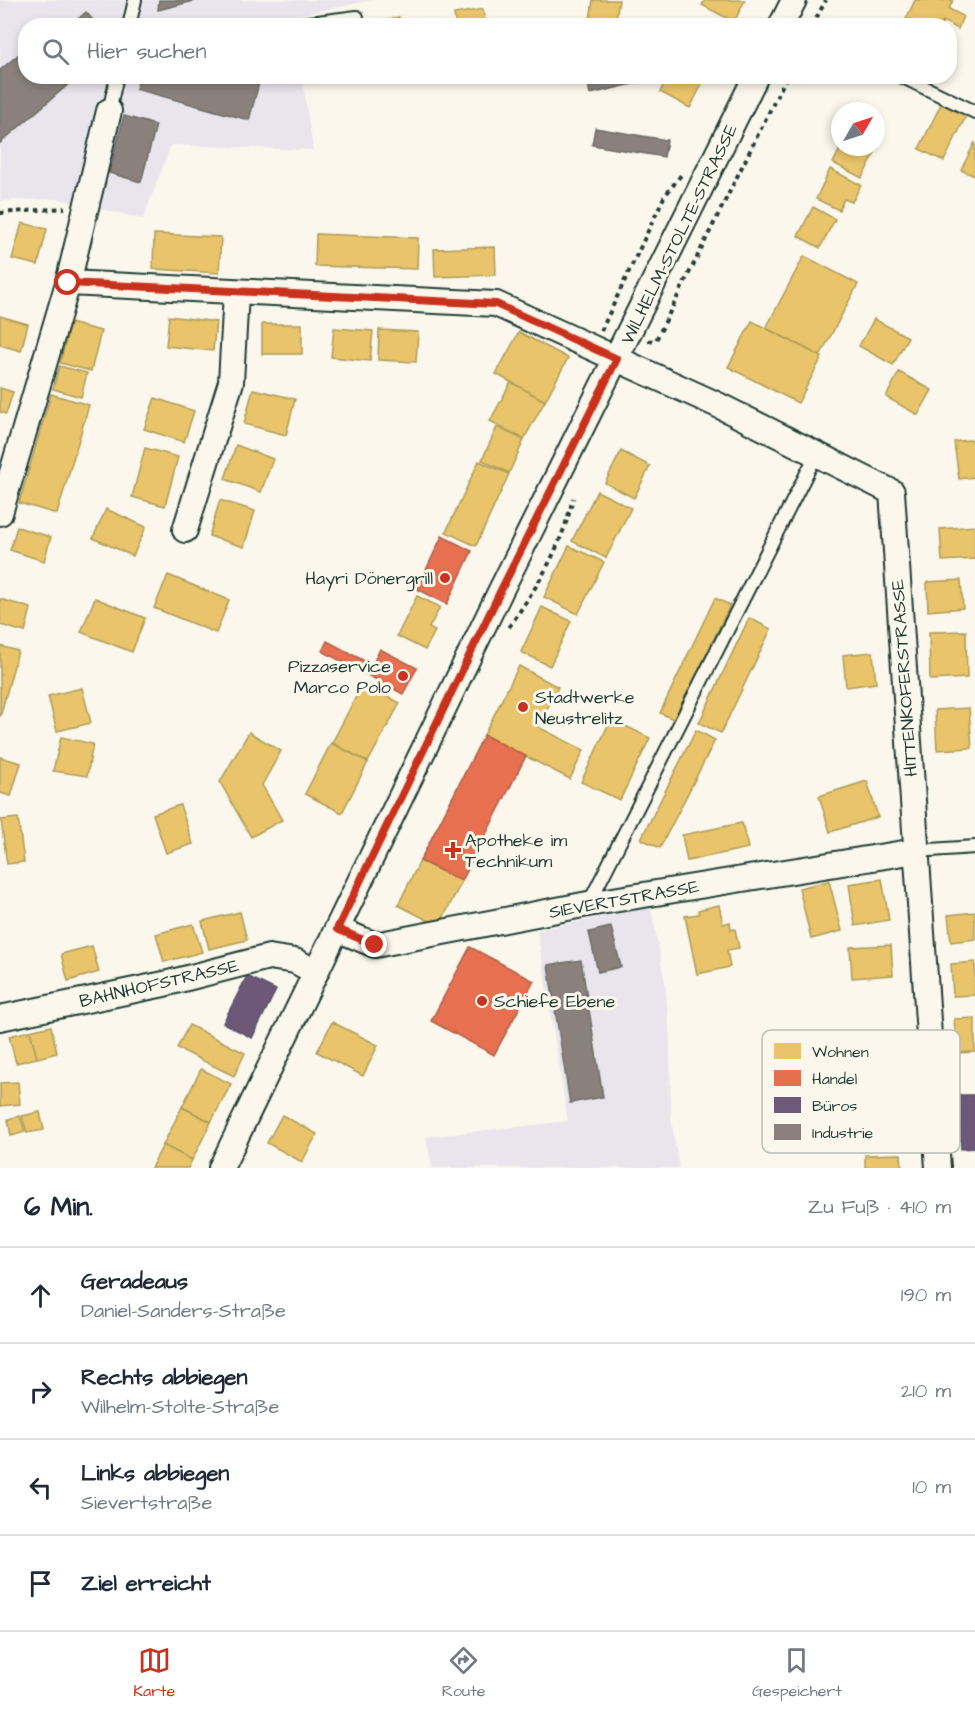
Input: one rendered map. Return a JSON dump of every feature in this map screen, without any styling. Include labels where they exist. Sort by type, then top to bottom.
[{"type":"street","name":"WILHELM-STOLTE-STRASSE","points":[[221,1168],[501,590],[752,84]]},
{"type":"street","points":[[0,513],[68,283],[109,111]]},
{"type":"street","name":"HITTENKOFERSTRASSE","points":[[68,283],[496,304],[617,359],[892,492],[928,1030]]},
{"type":"street","points":[[185,530],[231,382],[236,293]]},
{"type":"street","name":"SIEVERTSTRASSE","points":[[337,929],[375,945],[588,904],[916,852]]},
{"type":"street","name":"BAHNHOFSTRASSE","points":[[0,1018],[164,984],[269,957],[295,961],[316,972]]},
{"type":"street","name":"HITTENKOFERSTRASSE","points":[[937,1153],[938,1168]]},
{"type":"lane","points":[[131,18],[135,0]]},
{"type":"lane","points":[[349,18],[357,17]]},
{"type":"lane","points":[[109,111],[115,84]]},
{"type":"lane","points":[[917,84],[975,112]]},
{"type":"lane","points":[[588,904],[816,454]]},
{"type":"lane","points":[[916,852],[975,847]]},
{"type":"path","points":[[816,18],[825,0]]},
{"type":"path","points":[[640,343],[656,340],[783,84]]},
{"type":"path","points":[[0,213],[86,206]]},
{"type":"shaded area","points":[[0,0],[373,0],[293,16],[293,18],[18,18],[18,84],[303,84],[313,150],[171,145],[143,219],[58,199],[0,201]]},
{"type":"shaded area","points":[[651,907],[665,983],[670,1038],[671,1118],[679,1168],[432,1168],[426,1137],[568,1121],[537,930]]},
{"type":"building: Wohnen","points":[[593,0],[619,0],[616,18],[590,18]]},
{"type":"building: Wohnen","points":[[705,0],[745,0],[736,18],[726,18],[702,5]]},
{"type":"building: Wohnen","points":[[915,0],[953,0],[949,9],[963,16],[958,29],[957,18],[907,18]]},
{"type":"building: Wohnen","points":[[483,9],[485,18],[455,18],[454,14]]},
{"type":"building: Wohnen","points":[[664,84],[702,84],[690,108],[660,92]]},
{"type":"building: Wohnen","points":[[942,102],[967,114],[944,161],[919,149]]},
{"type":"building: Wohnen","points":[[975,142],[975,176],[961,170]]},
{"type":"building: Wohnen","points":[[836,156],[873,156],[862,178],[833,163]]},
{"type":"building: Wohnen","points":[[830,169],[861,185],[852,202],[844,199],[839,210],[816,199]]},
{"type":"building: Wohnen","points":[[813,207],[835,219],[820,248],[798,236]]},
{"type":"building: Wohnen","points":[[22,223],[47,229],[38,265],[12,259]]},
{"type":"building: Wohnen","points":[[154,234],[221,237],[219,273],[153,269]]},
{"type":"building: Wohnen","points":[[316,234],[418,238],[417,269],[315,266]]},
{"type":"building: Wohnen","points":[[495,247],[496,275],[435,277],[434,249]]},
{"type":"building: Wohnen","points":[[804,256],[858,284],[820,356],[766,328]]},
{"type":"building: Wohnen","points":[[0,316],[28,324],[21,351],[0,345]]},
{"type":"building: Wohnen","points":[[169,316],[216,322],[213,351],[166,346]]},
{"type":"building: Wohnen","points":[[874,319],[908,337],[893,365],[859,346]]},
{"type":"building: Wohnen","points":[[752,321],[822,357],[798,403],[728,367]]},
{"type":"building: Wohnen","points":[[70,323],[101,331],[91,371],[60,363]]},
{"type":"building: Wohnen","points":[[262,324],[302,324],[302,354],[262,354]]},
{"type":"building: Wohnen","points":[[334,328],[373,331],[370,361],[331,357]]},
{"type":"building: Wohnen","points":[[379,330],[418,332],[416,362],[378,360]]},
{"type":"building: Wohnen","points":[[519,332],[568,358],[545,401],[496,374]]},
{"type":"building: Wohnen","points":[[59,366],[87,373],[81,397],[53,389]]},
{"type":"building: Wohnen","points":[[899,372],[932,390],[918,415],[886,397]]},
{"type":"building: Wohnen","points":[[511,382],[545,401],[524,439],[490,421]]},
{"type":"building: Wohnen","points":[[0,388],[13,392],[6,414],[0,412]]},
{"type":"building: Wohnen","points":[[253,389],[295,399],[286,435],[244,424]]},
{"type":"building: Wohnen","points":[[51,394],[89,405],[57,514],[19,503]]},
{"type":"building: Wohnen","points":[[155,398],[194,411],[184,442],[144,429]]},
{"type":"building: Wohnen","points":[[497,427],[524,440],[509,473],[482,460]]},
{"type":"building: Wohnen","points":[[975,439],[975,477],[959,479],[954,442]]},
{"type":"building: Wohnen","points":[[236,445],[273,459],[261,492],[225,479]]},
{"type":"building: Wohnen","points":[[145,448],[178,457],[165,506],[132,497]]},
{"type":"building: Wohnen","points":[[621,451],[650,466],[634,498],[605,483]]},
{"type":"building: Wohnen","points":[[479,461],[509,474],[476,546],[446,532]]},
{"type":"building: Wohnen","points":[[597,491],[631,508],[606,558],[572,541]]},
{"type":"building: Wohnen","points":[[220,500],[255,511],[244,547],[209,536]]},
{"type":"building: Wohnen","points":[[106,509],[146,527],[133,556],[93,538]]},
{"type":"building: Wohnen","points":[[975,526],[975,559],[942,561],[940,529]]},
{"type":"building: Wohnen","points":[[17,527],[51,537],[44,561],[10,550]]},
{"type":"building: Wohnen","points":[[569,546],[604,562],[578,614],[544,597]]},
{"type":"building: Wohnen","points":[[168,575],[229,600],[216,633],[154,608]]},
{"type":"building: Wohnen","points":[[961,580],[963,608],[928,611],[927,582]]},
{"type":"building: Wohnen","points":[[417,596],[440,607],[429,628],[435,631],[425,650],[397,636]]},
{"type":"building: Wohnen","points":[[95,598],[145,618],[132,652],[81,632]]},
{"type":"building: Wohnen","points":[[715,598],[730,605],[675,720],[660,713]]},
{"type":"building: Wohnen","points":[[0,599],[31,608],[25,632],[0,625]]},
{"type":"building: Wohnen","points":[[542,607],[571,621],[550,666],[521,652]]},
{"type":"building: Wohnen","points":[[749,618],[771,629],[721,733],[699,723]]},
{"type":"building: Wohnen","points":[[966,631],[967,678],[930,680],[929,632]]},
{"type":"building: Wohnen","points":[[0,646],[18,651],[0,717]]},
{"type":"building: Wohnen","points":[[873,652],[876,683],[846,687],[843,655]]},
{"type":"building: Wohnen","name":"Stadtwerke Neustrelitz","points":[[519,666],[558,687],[538,727],[584,750],[570,779],[484,735]]},
{"type":"building: Wohnen","points":[[363,683],[400,703],[368,762],[332,743]]},
{"type":"building: Wohnen","points":[[82,688],[91,723],[57,731],[48,696]]},
{"type":"building: Wohnen","points":[[969,708],[972,748],[937,750],[935,710]]},
{"type":"building: Wohnen","points":[[611,719],[650,738],[620,800],[581,782]]},
{"type":"building: Wohnen","points":[[696,730],[715,740],[660,848],[641,839]]},
{"type":"building: Wohnen","points":[[249,732],[281,751],[262,785],[282,820],[251,837],[220,782]]},
{"type":"building: Wohnen","points":[[61,737],[93,744],[87,776],[53,771]]},
{"type":"building: Wohnen","points":[[331,743],[368,762],[342,813],[305,794]]},
{"type":"building: Wohnen","points":[[0,757],[21,763],[11,796],[0,793]]},
{"type":"building: Wohnen","points":[[867,781],[878,817],[830,832],[819,796]]},
{"type":"building: Wohnen","points":[[180,805],[193,844],[166,853],[153,814]]},
{"type":"building: Wohnen","points":[[18,818],[24,862],[7,864],[1,820]]},
{"type":"building: Wohnen","points":[[742,823],[748,848],[687,861],[682,835]]},
{"type":"building: Wohnen","points":[[420,861],[462,881],[439,926],[398,905]]},
{"type":"building: Wohnen","points":[[882,879],[889,920],[855,926],[849,884]]},
{"type":"building: Wohnen","points":[[829,881],[842,931],[811,939],[799,888]]},
{"type":"building: Wohnen","points":[[719,905],[723,924],[730,922],[731,930],[735,929],[739,948],[727,950],[730,967],[697,974],[685,916],[699,914],[698,910]]},
{"type":"building: Wohnen","points":[[240,912],[247,940],[209,949],[202,921]]},
{"type":"building: Wohnen","points":[[975,912],[975,939],[951,942],[948,915]]},
{"type":"building: Wohnen","points":[[193,924],[202,952],[164,962],[156,934]]},
{"type":"building: Wohnen","points":[[891,945],[893,975],[852,978],[850,947]]},
{"type":"building: Wohnen","points":[[92,946],[99,972],[68,981],[61,954]]},
{"type":"building: Wohnen","points":[[975,962],[975,995],[953,996],[951,964]]},
{"type":"building: Wohnen","points":[[975,1018],[975,1052],[960,1053],[960,1030],[955,1030],[954,1019]]},
{"type":"building: Wohnen","points":[[332,1022],[378,1045],[363,1076],[317,1052]]},
{"type":"building: Wohnen","points":[[189,1025],[245,1053],[234,1076],[177,1048]]},
{"type":"building: Wohnen","points":[[51,1026],[57,1053],[37,1058],[30,1031]]},
{"type":"building: Wohnen","points":[[30,1031],[37,1058],[16,1063],[9,1036]]},
{"type":"building: Wohnen","points":[[201,1069],[231,1084],[211,1122],[182,1107]]},
{"type":"building: Wohnen","points":[[18,1082],[20,1104],[0,1106],[0,1083]]},
{"type":"building: Wohnen","points":[[182,1107],[211,1122],[192,1160],[163,1145]]},
{"type":"building: Wohnen","points":[[40,1112],[44,1130],[27,1133],[22,1116]]},
{"type":"building: Wohnen","points":[[282,1115],[317,1134],[302,1162],[267,1143]]},
{"type":"building: Wohnen","points":[[20,1116],[25,1132],[11,1136],[8,1119]]},
{"type":"building: Wohnen","points":[[163,1145],[192,1160],[188,1168],[151,1168]]},
{"type":"building: Wohnen","points":[[901,1154],[902,1168],[865,1168],[865,1155]]},
{"type":"building: Handel","points":[[442,536],[472,551],[447,604],[417,589]]},
{"type":"building: Handel","points":[[327,641],[372,665],[380,649],[417,668],[403,694],[322,651]]},
{"type":"building: Handel","points":[[484,735],[526,756],[462,881],[420,861]]},
{"type":"building: Handel","name":"Schiefe Ebene","points":[[470,947],[534,981],[494,1055],[431,1021]]},
{"type":"building: Büros","points":[[247,976],[276,990],[252,1038],[223,1023]]},
{"type":"building: Büros","points":[[960,1095],[975,1095],[975,1148],[961,1149]]},
{"type":"building: Industrie","points":[[159,0],[198,0],[158,10]]},
{"type":"building: Industrie","points":[[86,12],[91,18],[79,18]]},
{"type":"building: Industrie","points":[[18,55],[18,84],[69,84],[0,143],[0,70]]},
{"type":"building: Industrie","points":[[138,84],[259,84],[249,120],[136,89]]},
{"type":"building: Industrie","points":[[588,84],[633,84],[590,94]]},
{"type":"building: Industrie","points":[[124,116],[156,125],[141,182],[109,173]]},
{"type":"building: Industrie","points":[[595,128],[667,140],[664,157],[592,145]]},
{"type":"building: Industrie","points":[[611,927],[621,967],[598,972],[589,932]]},
{"type":"building: Industrie","points":[[581,960],[603,1097],[570,1103],[548,965]]},
{"type":"place","name":"Hayri Dönergrill","points":[[445,578]]},
{"type":"place","name":"Pizzaservice Marco Polo","points":[[403,676]]},
{"type":"place","name":"Stadtwerke Neustrelitz","points":[[523,707]]},
{"type":"place","name":"Apotheke im Technikum","points":[[453,850]]},
{"type":"place","name":"Schiefe Ebene","points":[[482,1001]]},
{"type":"route","points":[[68,283],[496,304],[617,359],[501,590],[337,929],[370,945],[375,945]]}]
